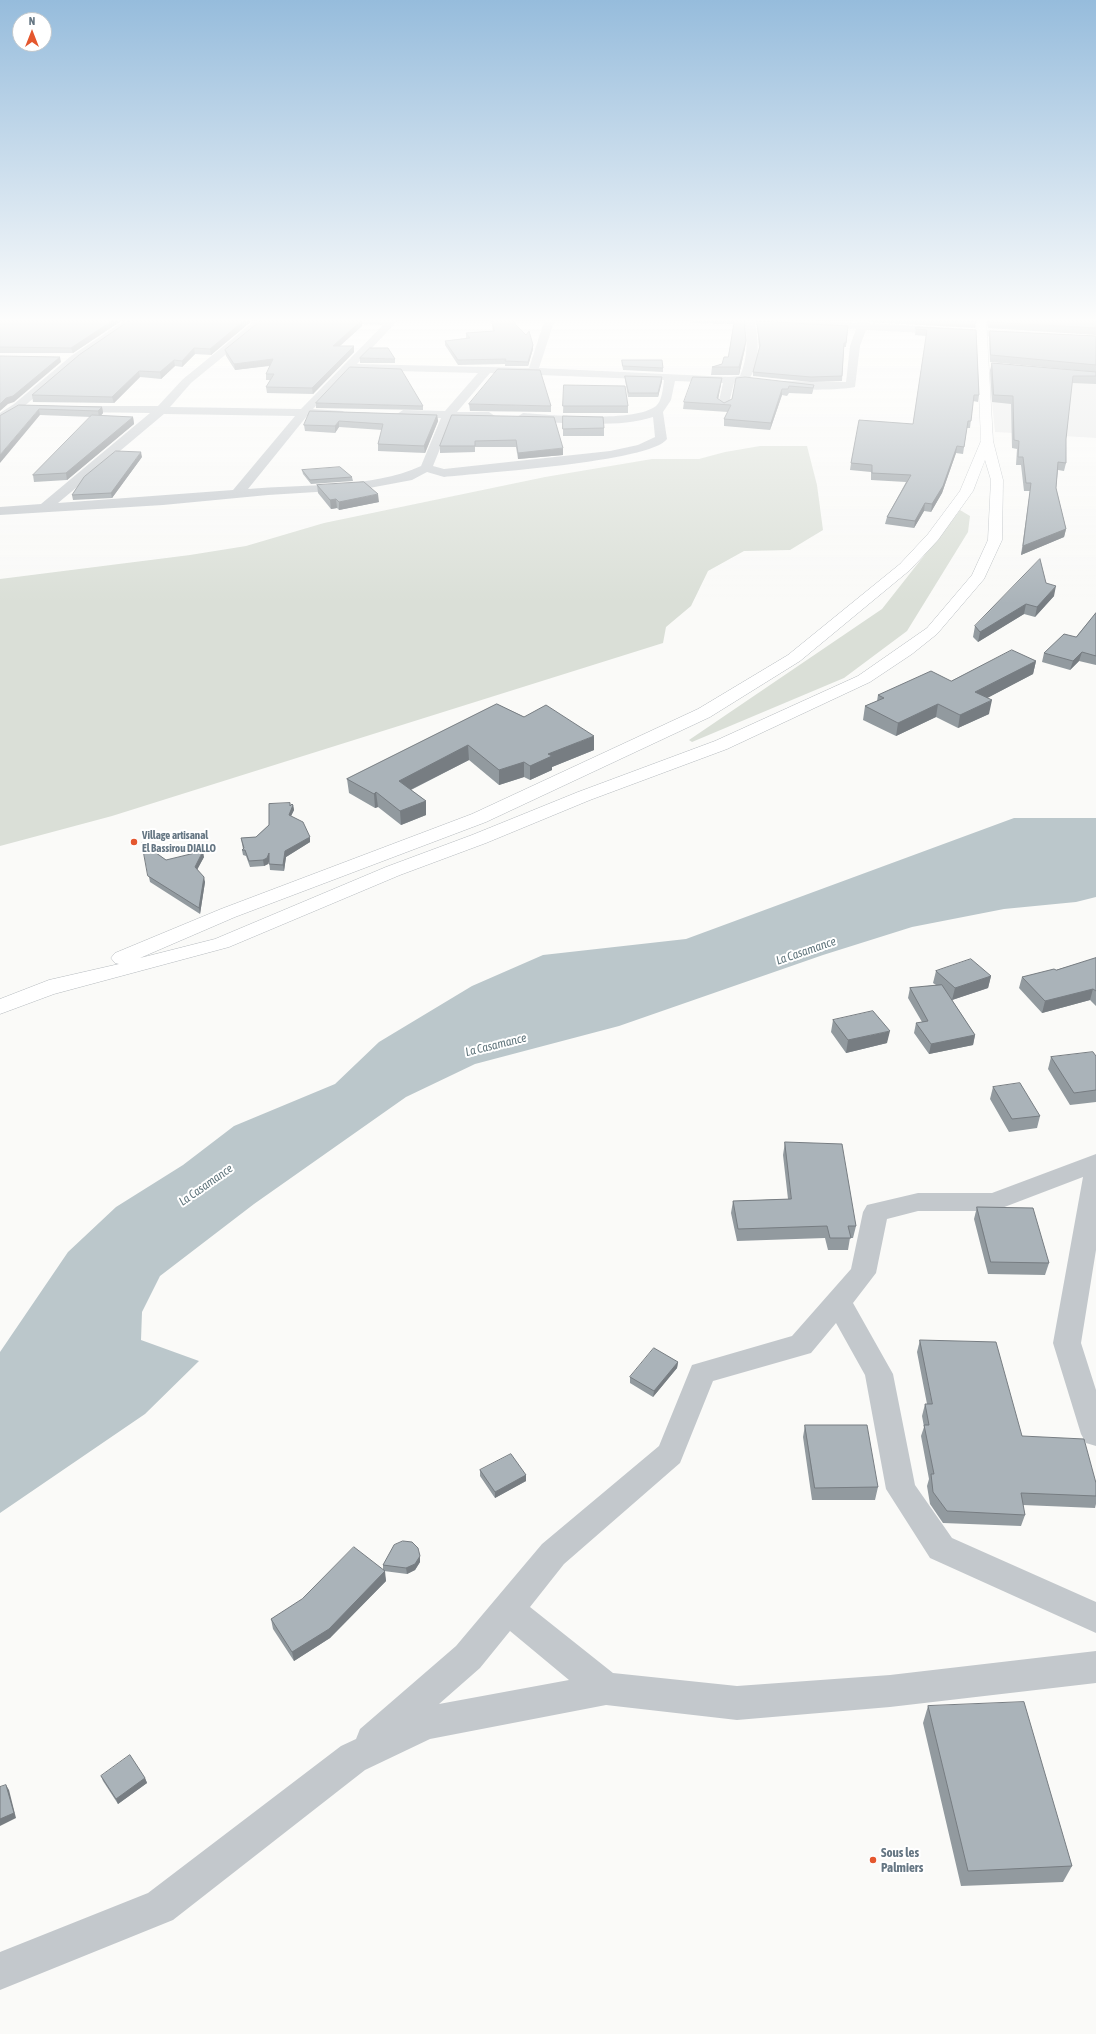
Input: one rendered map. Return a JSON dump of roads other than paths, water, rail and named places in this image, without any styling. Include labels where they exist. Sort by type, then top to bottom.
[{"type":"main road","points":[[43,990],[222,943],[393,871],[479,839],[584,796],[721,745],[864,679],[906,652],[932,631],[979,576],[995,540],[997,480],[987,441],[986,414]]},
{"type":"main road","points":[[0,1007],[228,913],[479,818],[704,713],[794,658],[905,566],[933,537],[966,491],[987,441]]},
{"type":"street","points":[[46,507],[156,414]]},
{"type":"street","points":[[237,494],[302,414]]},
{"type":"street","points":[[395,414],[614,419],[636,417],[645,414]]},
{"type":"street","points":[[0,511],[163,501],[364,485],[407,477],[426,468],[444,473],[610,456],[652,444],[661,439],[658,414]]},
{"type":"street","points":[[426,468],[448,415]]},
{"type":"street","points":[[0,1971],[160,1907],[353,1758],[468,1656],[553,1554],[670,1454],[702,1373],[801,1345],[863,1273],[876,1212],[918,1202],[994,1202],[1096,1163]]},
{"type":"street","points":[[1096,1175],[1067,1343],[1096,1434]]},
{"type":"street","points":[[838,1302],[880,1374],[901,1489],[941,1548],[1096,1618]]},
{"type":"street","points":[[508,1609],[606,1689]]},
{"type":"street","points":[[353,1758],[427,1723],[606,1689],[737,1703],[890,1691],[1096,1667]]},
{"type":"water","name":"La Casamance","points":[[1014,818],[1096,818],[1096,897],[1076,902],[1004,909],[912,927],[823,955],[619,1026],[475,1064],[406,1097],[254,1204],[160,1276],[142,1312],[141,1340],[199,1361],[145,1414],[0,1513],[0,1352],[68,1252],[116,1207],[183,1165],[234,1126],[335,1084],[379,1042],[472,986],[543,955],[686,939]]},
{"type":"place","name":"Village artisanal El Bassirou DIALLO","points":[[134,842]]},
{"type":"place","name":"Sous les Palmiers","points":[[873,1860]]}]
